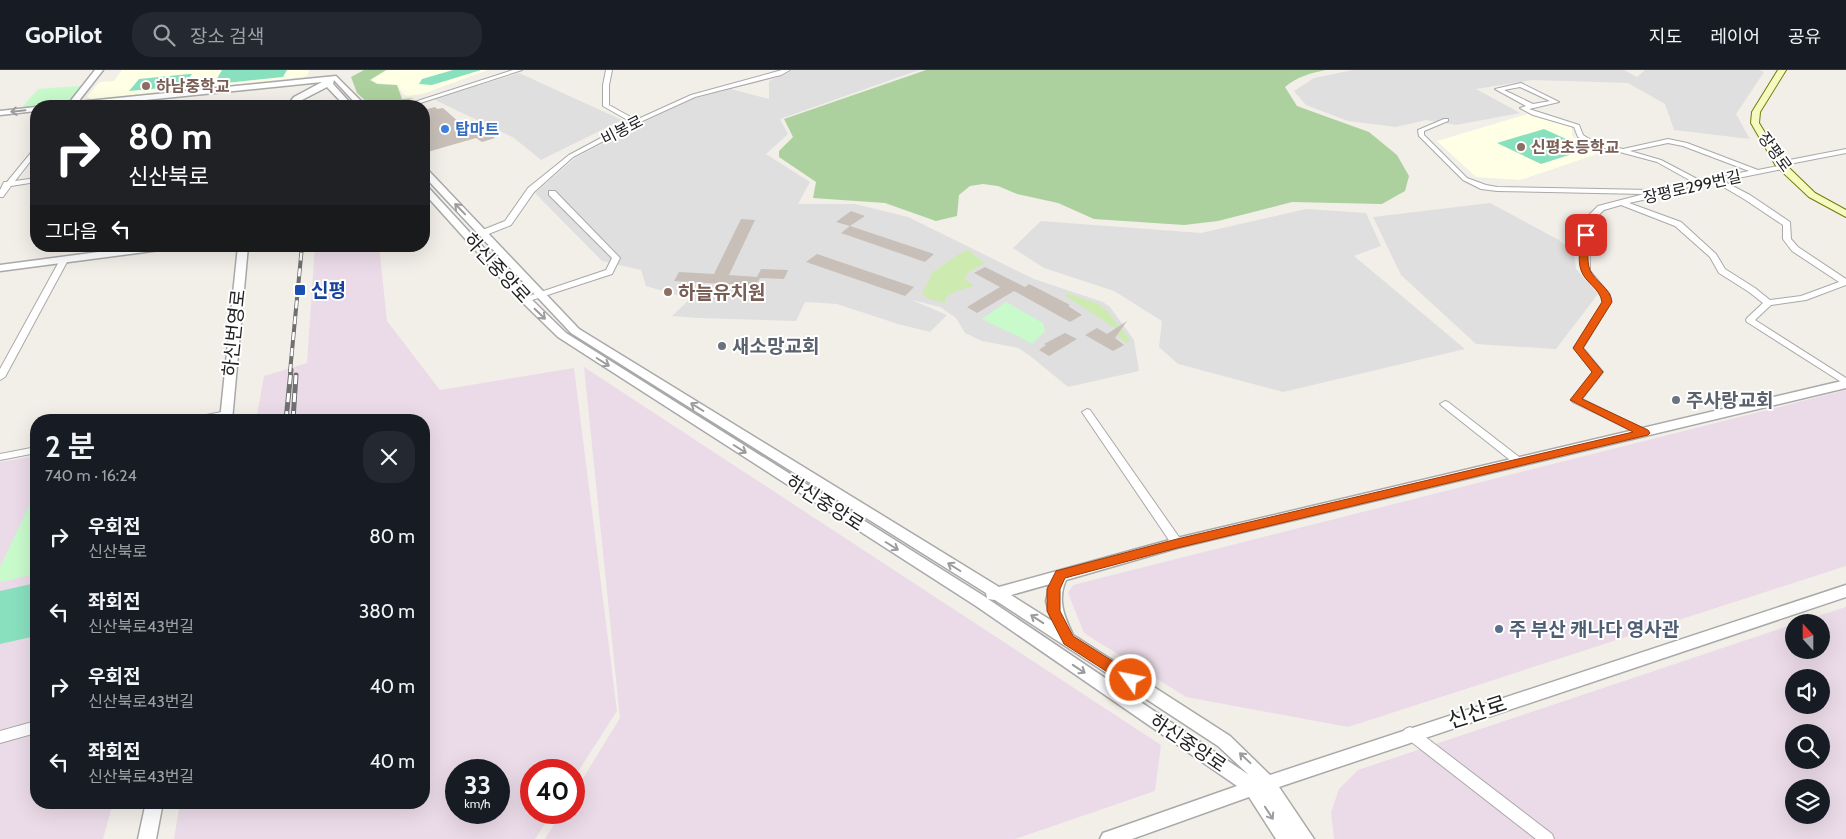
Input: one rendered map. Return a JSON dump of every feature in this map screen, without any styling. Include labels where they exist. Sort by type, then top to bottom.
[{"type":"main road","name":"장평로","points":[[1782,70],[1756,112],[1755,123],[1781,166],[1812,195],[1846,214]]},
{"type":"street","points":[[76,100],[99,70]]},
{"type":"street","points":[[425,100],[518,70]]},
{"type":"street","points":[[609,70],[606,84],[606,106],[636,122]]},
{"type":"street","name":"비봉로","points":[[483,232],[508,223],[531,190],[572,156],[636,122],[693,96],[779,74],[787,70]]},
{"type":"street","points":[[108,100],[326,77],[337,74],[357,100]]},
{"type":"street","points":[[233,100],[297,99],[326,77]]},
{"type":"street","points":[[287,98],[326,77]]},
{"type":"street","points":[[326,77],[344,100]]},
{"type":"street","points":[[1532,106],[1498,89],[1522,85],[1556,102],[1523,108],[1532,113],[1577,126],[1580,136],[1592,143],[1659,161],[1700,183]]},
{"type":"street","points":[[0,113],[30,110]]},
{"type":"street","points":[[1446,120],[1424,127],[1421,130],[1421,135],[1464,179],[1484,187],[1497,190],[1653,192]]},
{"type":"street","points":[[1622,151],[1668,141],[1685,144],[1758,172]]},
{"type":"street","name":"장평로299번길","points":[[1644,433],[1576,400],[1598,372],[1578,348],[1607,302],[1606,294],[1586,271],[1584,257],[1585,224],[1601,208],[1644,197],[1653,192],[1758,172],[1846,151]]},
{"type":"street","points":[[1836,153],[1846,155]]},
{"type":"street","points":[[0,195],[30,157]]},
{"type":"street","points":[[430,177],[575,330],[996,592],[1224,740],[1247,760],[1286,839]]},
{"type":"street","points":[[1716,180],[1747,197],[1787,224],[1787,239],[1795,249],[1845,283]]},
{"type":"street","points":[[0,184],[30,181]]},
{"type":"street","points":[[526,300],[609,272],[616,258],[552,193]]},
{"type":"street","name":"하신중앙로","points":[[430,195],[526,300],[562,335],[981,602],[1260,785]]},
{"type":"street","points":[[1622,203],[1678,224],[1713,256],[1722,271],[1752,290],[1768,303]]},
{"type":"street","points":[[469,238],[483,232]]},
{"type":"street","points":[[0,268],[123,252]]},
{"type":"street","name":"하신번영로","points":[[226,414],[242,252]]},
{"type":"street","points":[[0,377],[64,260]]},
{"type":"street","points":[[1845,283],[1803,298],[1768,303],[1750,320],[1846,383]]},
{"type":"street","points":[[562,335],[575,330]]},
{"type":"street","points":[[981,602],[996,592],[1177,543],[1644,433],[1846,383]]},
{"type":"street","points":[[1445,404],[1519,462]]},
{"type":"street","points":[[1087,412],[1177,543]]},
{"type":"street","points":[[0,456],[30,451]]},
{"type":"street","points":[[1061,575],[1053,589],[1054,611],[1068,640]]},
{"type":"street","name":"신산로","points":[[1109,839],[1410,733],[1846,591]]},
{"type":"street","points":[[0,737],[30,729]]},
{"type":"street","points":[[1410,733],[1547,839]]},
{"type":"street","points":[[1260,785],[1305,839]]},
{"type":"street","points":[[147,839],[153,809]]},
{"type":"shaded area","name":"하남중학교","points":[[122,70],[309,70],[307,76],[303,77],[93,99],[87,97],[99,82],[114,81]]},
{"type":"shaded area","points":[[387,70],[488,70],[422,94],[408,96],[404,95],[397,85],[378,83],[371,80]]},
{"type":"shaded area","points":[[793,70],[919,70],[780,119],[788,134],[766,154],[810,182],[798,204],[855,204],[908,217],[1034,279],[1103,302],[1110,307],[1134,340],[1139,371],[1068,387],[1018,348],[982,341],[965,333],[956,318],[940,307],[912,300],[947,315],[930,332],[898,324],[837,304],[805,302],[796,321],[672,316],[690,299],[646,286],[641,270],[602,261],[535,193],[575,158],[637,125],[695,98],[731,89],[769,99],[769,81]]},
{"type":"shaded area","points":[[1353,70],[1624,70],[1637,77],[1645,70],[1758,70],[1764,72],[1736,114],[1750,139],[1674,130],[1665,104],[1628,83],[1532,80],[1476,89],[1520,113],[1456,125],[1426,120],[1396,127],[1348,121],[1306,105],[1294,91],[1314,78]]},
{"type":"shaded area","points":[[519,73],[622,120],[541,160],[514,138],[433,99]]},
{"type":"shaded area","name":"신평초등학교","points":[[1528,114],[1572,127],[1572,136],[1586,144],[1609,150],[1520,180],[1476,177],[1437,141]]},
{"type":"shaded area","points":[[1490,203],[1557,239],[1574,252],[1576,269],[1598,294],[1556,349],[1476,344],[1401,275],[1373,217]]},
{"type":"shaded area","points":[[1306,209],[1366,213],[1381,246],[1354,256],[1465,349],[1283,392],[1178,364],[1159,347],[1162,321],[1114,291],[1044,268],[1013,248],[1041,221],[1201,233]]},
{"type":"shaded area","points":[[315,252],[380,252],[387,321],[440,390],[574,368],[617,711],[585,761],[585,759],[520,759],[520,824],[545,824],[535,839],[174,839],[179,809],[430,809],[430,414],[257,414],[264,376],[307,363]]},
{"type":"shaded area","points":[[584,367],[1161,745],[1155,791],[1015,839],[545,839],[554,824],[585,824],[585,775],[620,718]]},
{"type":"shaded area","points":[[1846,390],[1846,566],[1348,727],[1186,697],[1084,633],[1068,593],[1073,585]]},
{"type":"shaded area","points":[[30,457],[30,809],[111,809],[103,839],[0,839],[0,462]]},
{"type":"shaded area","points":[[1846,607],[1846,839],[1334,839],[1331,812],[1339,789],[1358,770],[1785,627],[1785,659],[1830,659],[1830,614],[1824,614]]},
{"type":"green space","points":[[222,70],[287,70],[283,77],[217,84],[218,82],[215,82]]},
{"type":"green space","points":[[364,70],[386,70],[370,80],[377,84],[397,85],[402,99],[414,98],[409,100],[365,100],[357,93],[351,77]]},
{"type":"green space","points":[[453,70],[481,70],[432,85],[419,84],[422,79]]},
{"type":"green space","points":[[926,70],[1326,70],[1304,76],[1285,87],[1297,106],[1369,132],[1397,155],[1409,176],[1405,191],[1382,204],[1292,202],[1218,221],[1184,225],[1094,219],[1058,203],[1017,194],[998,186],[983,184],[970,186],[959,195],[957,216],[936,221],[885,203],[813,198],[816,182],[779,157],[779,151],[793,137],[784,119]]},
{"type":"green space","points":[[192,74],[183,86],[129,91],[139,79]]},
{"type":"green space","points":[[81,86],[70,100],[30,100],[30,109],[20,110],[38,89]]},
{"type":"green space","points":[[1544,129],[1588,149],[1541,164],[1497,143]]},
{"type":"green space","points":[[968,250],[985,263],[969,272],[964,278],[974,286],[956,291],[946,297],[945,303],[929,299],[922,294],[933,272]]},
{"type":"green space","points":[[1070,294],[1098,304],[1107,311],[1130,340],[1127,343],[1118,336],[1119,332],[1115,328],[1064,295]]},
{"type":"green space","points":[[1006,302],[1043,323],[1045,331],[1032,344],[982,319]]},
{"type":"green space","points":[[30,504],[30,575],[0,582],[0,567]]},
{"type":"green space","points":[[30,584],[30,637],[0,644],[0,591]]},
{"type":"building","name":"탑마트","points":[[430,108],[443,108],[469,131],[482,127],[495,138],[482,142],[476,138],[430,151]]},
{"type":"building","points":[[851,211],[865,216],[850,226],[836,222]]},
{"type":"building","points":[[741,219],[755,220],[729,275],[757,277],[761,269],[788,270],[784,279],[760,278],[756,286],[674,281],[679,272],[714,274]]},
{"type":"building","points":[[850,226],[934,254],[925,262],[841,233]]},
{"type":"building","points":[[817,254],[914,287],[905,296],[806,262]]},
{"type":"building","points":[[985,267],[1025,287],[1029,284],[1070,305],[1068,306],[1082,315],[1070,322],[1014,291],[977,313],[967,307],[1000,287],[974,273]]},
{"type":"building","points":[[1127,321],[1115,338],[1124,345],[1113,351],[1085,335],[1097,328],[1107,334]]},
{"type":"building","points":[[1065,333],[1077,339],[1049,356],[1039,350],[1046,345],[1044,344]]},
{"type":"railway","points":[[290,372],[301,252]]},
{"type":"railway","points":[[287,414],[291,370]]},
{"type":"railway","points":[[293,414],[296,375]]},
{"type":"place","name":"하남중학교","points":[[146,86]]},
{"type":"place","name":"탑마트","points":[[445,129]]},
{"type":"place","name":"신평초등학교","points":[[1521,147]]},
{"type":"place","name":"신평","points":[[300,290]]},
{"type":"place","name":"하늘유치원","points":[[668,292]]},
{"type":"place","name":"새소망교회","points":[[722,346]]},
{"type":"place","name":"주사랑교회","points":[[1676,400]]},
{"type":"place","name":"주 부산 캐나다 영사관","points":[[1499,629]]},
{"type":"route","points":[[1131,680],[1068,640],[1054,611],[1053,589],[1061,575],[1177,543],[1644,433],[1576,400],[1598,372],[1578,348],[1607,302],[1606,294],[1586,271],[1584,257],[1586,235]]}]
